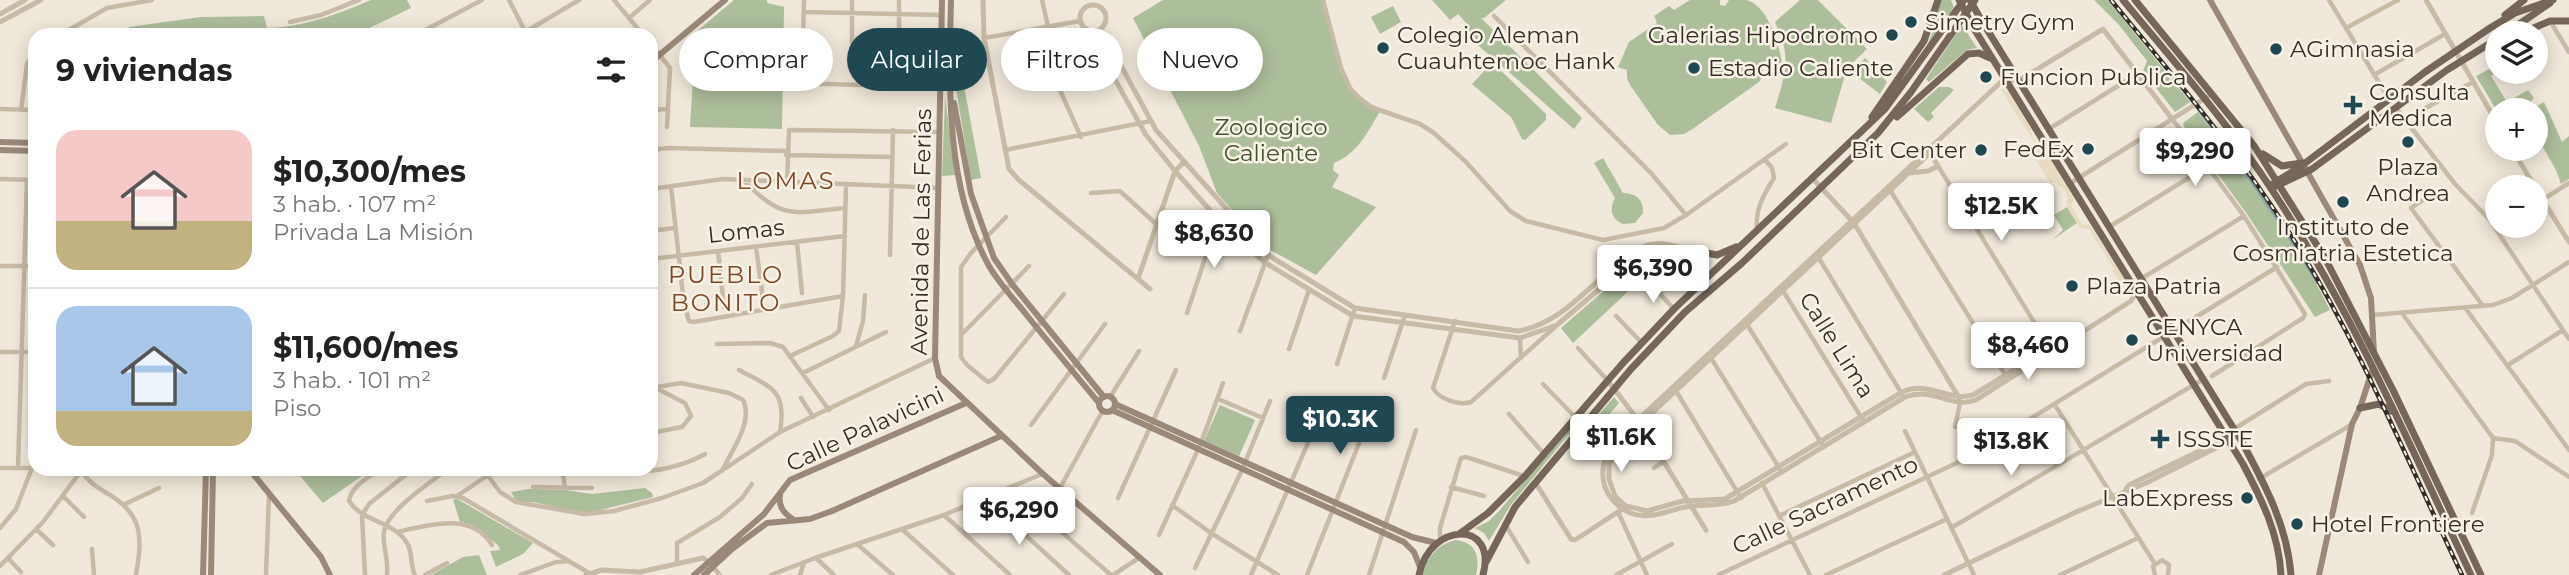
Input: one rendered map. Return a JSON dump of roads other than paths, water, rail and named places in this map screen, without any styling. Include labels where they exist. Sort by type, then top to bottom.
[{"type":"main road","points":[[658,58],[725,0]]},
{"type":"main road","name":"Avenida de Las Ferias","points":[[942,0],[942,28]]},
{"type":"main road","points":[[951,0],[951,28]]},
{"type":"main road","points":[[1909,71],[1924,41],[1938,0]]},
{"type":"main road","points":[[1419,571],[1426,554],[1438,542],[1460,534],[1488,513],[1525,476],[1674,309],[1885,109],[1909,71],[1962,0]]},
{"type":"main road","points":[[1962,0],[1973,27],[2253,483],[2273,528],[2281,575]]},
{"type":"main road","points":[[1973,0],[1980,18],[2018,81],[2262,478],[2279,516],[2291,575]]},
{"type":"main road","points":[[1878,133],[1918,82],[1973,0]]},
{"type":"main road","points":[[2123,0],[2263,175],[2276,186],[2325,258],[2481,575]]},
{"type":"main road","points":[[2135,0],[2255,147],[2271,161],[2282,166],[2303,163]]},
{"type":"main road","points":[[2210,0],[2360,265],[2368,286],[2372,315],[2373,369],[2360,408],[2351,424],[2319,575]]},
{"type":"main road","points":[[2499,21],[2524,0]]},
{"type":"main road","points":[[2501,21],[2553,0]]},
{"type":"main road","points":[[2523,21],[2553,0]]},
{"type":"main road","points":[[2550,22],[2569,21]]},
{"type":"main road","points":[[2276,186],[2303,163],[2485,31]]},
{"type":"main road","points":[[2276,186],[2308,172],[2460,61],[2485,47]]},
{"type":"main road","points":[[1483,575],[1486,562],[1505,523],[1535,482],[1614,388],[1685,312],[1742,263],[1878,133],[1971,53],[1992,58]]},
{"type":"main road","points":[[1909,71],[1918,82],[1929,88]]},
{"type":"main road","name":"Avenida de Las Ferias","points":[[940,91],[935,358],[939,376],[1001,436],[1160,575]]},
{"type":"main road","points":[[951,91],[971,194],[995,258],[1012,284],[1104,399],[1103,411],[1113,407]]},
{"type":"main road","points":[[951,91],[953,140],[958,172],[980,245],[990,268],[1006,290],[1071,369],[1113,407],[1334,507],[1409,547],[1418,558],[1419,571]]},
{"type":"main road","points":[[0,142],[28,143]]},
{"type":"main road","points":[[2255,147],[2373,369],[2471,575]]},
{"type":"main road","points":[[0,150],[28,152]]},
{"type":"main road","points":[[1686,249],[1717,255],[1743,243]]},
{"type":"main road","name":"Calle Palavicini","points":[[781,489],[790,480],[966,403]]},
{"type":"main road","points":[[2360,408],[2382,405],[2395,415]]},
{"type":"main road","points":[[694,575],[767,523],[810,519],[832,511],[1001,436]]},
{"type":"main road","points":[[203,575],[205,476]]},
{"type":"main road","points":[[211,575],[214,476]]},
{"type":"main road","points":[[255,476],[321,557],[330,575]]},
{"type":"main road","points":[[781,489],[781,509],[794,520]]},
{"type":"main road","points":[[704,575],[711,564],[764,514],[781,489]]},
{"type":"main road","points":[[1334,507],[1385,524],[1418,539],[1438,542]]},
{"type":"main road","points":[[1460,534],[1477,540],[1484,550],[1486,562]]},
{"type":"street","points":[[0,13],[25,0]]},
{"type":"street","points":[[0,22],[41,0]]},
{"type":"street","points":[[72,28],[107,8],[152,0]]},
{"type":"street","points":[[290,22],[321,15],[359,0]]},
{"type":"street","points":[[428,28],[482,0]]},
{"type":"street","points":[[509,0],[522,28]]},
{"type":"street","points":[[535,28],[579,0]]},
{"type":"street","points":[[614,0],[637,28]]},
{"type":"street","points":[[629,18],[650,0]]},
{"type":"street","points":[[804,0],[804,28]]},
{"type":"street","points":[[852,0],[852,28]]},
{"type":"street","points":[[899,0],[899,28]]},
{"type":"street","points":[[983,0],[984,28]]},
{"type":"street","points":[[1042,0],[1048,26]]},
{"type":"street","points":[[1323,0],[1340,68],[1353,91],[1371,107],[1420,124],[1433,133],[1466,162],[1518,218],[1603,240],[1664,228],[1786,144]]},
{"type":"street","points":[[2329,0],[2389,100]]},
{"type":"street","points":[[2346,28],[2398,0]]},
{"type":"street","points":[[2426,0],[2485,102]]},
{"type":"street","points":[[1080,21],[1083,9],[1092,2],[1105,13],[1106,22],[1102,28]]},
{"type":"street","points":[[804,12],[942,15]]},
{"type":"street","points":[[1494,16],[1651,173],[1686,215]]},
{"type":"street","points":[[987,37],[1080,21]]},
{"type":"street","points":[[1080,21],[1086,28]]},
{"type":"street","points":[[2550,22],[2569,52]]},
{"type":"street","points":[[2212,376],[2305,317],[2305,312],[2244,216],[2103,29],[2018,81],[2005,79],[1611,447],[1602,471],[1611,499],[1622,509],[1647,516],[1690,503],[1739,496],[1903,395],[1921,387],[1959,400],[1973,396],[2131,302],[2144,277],[2244,216]]},
{"type":"street","points":[[2374,75],[2445,34]]},
{"type":"street","points":[[658,52],[670,68],[667,127]]},
{"type":"street","points":[[987,55],[1009,169],[1150,289]]},
{"type":"street","points":[[21,110],[28,62]]},
{"type":"street","points":[[1123,69],[1151,121],[1183,163],[1268,255],[1355,308],[1518,331],[1531,329],[1553,319],[1641,255],[1667,252],[1682,258],[1698,268],[1704,281]]},
{"type":"street","points":[[2049,129],[2137,74]]},
{"type":"street","points":[[2404,120],[2473,82]]},
{"type":"street","points":[[1060,91],[1081,137]]},
{"type":"street","points":[[1122,91],[1140,124],[1175,171],[1218,219],[1264,262],[1353,316],[1520,338],[1557,325]]},
{"type":"street","points":[[2069,184],[2212,94]]},
{"type":"street","points":[[2396,108],[2455,184],[2489,219],[2569,339]]},
{"type":"street","points":[[0,109],[28,110]]},
{"type":"street","points":[[658,110],[668,109]]},
{"type":"street","points":[[1004,151],[1151,121]]},
{"type":"street","points":[[787,183],[787,132],[791,129],[940,132]]},
{"type":"street","points":[[890,256],[893,130]]},
{"type":"street","points":[[658,149],[892,157]]},
{"type":"street","points":[[1928,151],[2051,350]]},
{"type":"street","points":[[1889,187],[1908,173],[1928,151]]},
{"type":"street","points":[[1757,230],[1761,200],[1774,177],[1772,168],[1765,159]]},
{"type":"street","points":[[1138,279],[1175,171],[1183,163]]},
{"type":"street","points":[[1908,173],[1928,171],[1938,166]]},
{"type":"street","points":[[2109,227],[2208,166]]},
{"type":"street","points":[[0,179],[26,180],[18,468]]},
{"type":"street","points":[[658,188],[723,179],[939,188]]},
{"type":"street","points":[[1812,179],[1853,221],[1959,400],[1955,426]]},
{"type":"street","points":[[743,180],[771,205],[785,212],[845,208]]},
{"type":"street","points":[[2548,196],[2569,183]]},
{"type":"street","points":[[790,356],[837,334],[843,296],[846,185]]},
{"type":"street","points":[[671,186],[684,304],[689,321],[843,296]]},
{"type":"street","points":[[1889,187],[2007,377]]},
{"type":"street","points":[[1091,193],[1121,191],[1157,225]]},
{"type":"street","points":[[2423,200],[2411,208],[2484,307]]},
{"type":"street","points":[[2548,209],[2569,242]]},
{"type":"street","points":[[1006,217],[961,267],[961,357],[983,379],[990,381],[1001,372],[1064,294]]},
{"type":"street","points":[[1186,313],[1218,219]]},
{"type":"street","points":[[658,230],[675,228]]},
{"type":"street","name":"Lomas","points":[[658,258],[845,236]]},
{"type":"street","points":[[797,243],[802,293]]},
{"type":"street","points":[[1455,321],[1433,388],[1439,396],[1463,404],[1471,402],[1521,358],[1557,325],[1605,274],[1642,247],[1666,244],[1686,249],[1682,258]]},
{"type":"street","points":[[756,247],[763,299]]},
{"type":"street","points":[[718,251],[724,307]]},
{"type":"street","points":[[1240,331],[1268,255]]},
{"type":"street","points":[[1817,255],[1903,395]]},
{"type":"street","points":[[2372,315],[2484,307],[2503,302],[2569,262]]},
{"type":"street","points":[[0,266],[28,266]]},
{"type":"street","points":[[963,333],[1029,266]]},
{"type":"street","name":"Calle Sacramento","points":[[1718,575],[1963,460],[2277,267]]},
{"type":"street","points":[[1650,283],[1674,309]]},
{"type":"street","name":"Calle Lima","points":[[1781,289],[1863,420]]},
{"type":"street","points":[[1289,349],[1309,290]]},
{"type":"street","points":[[856,346],[863,321],[865,295]]},
{"type":"street","points":[[1337,364],[1355,308]]},
{"type":"street","points":[[2465,308],[2569,450]]},
{"type":"street","points":[[2402,313],[2493,438],[2492,455],[2472,513]]},
{"type":"street","points":[[1384,379],[1405,315]]},
{"type":"street","points":[[1616,316],[1642,343]]},
{"type":"street","points":[[1745,321],[1822,444]]},
{"type":"street","points":[[1031,425],[1105,324]]},
{"type":"street","points":[[2508,365],[2563,330]]},
{"type":"street","points":[[1518,331],[1521,358]]},
{"type":"street","points":[[803,373],[886,332]]},
{"type":"street","points":[[717,344],[779,345],[829,410]]},
{"type":"street","points":[[1578,348],[1614,388],[1639,422],[1706,530]]},
{"type":"street","points":[[1104,399],[1139,351]]},
{"type":"street","points":[[0,352],[28,352]]},
{"type":"street","points":[[1710,356],[1781,470]]},
{"type":"street","points":[[489,476],[500,492],[516,502],[584,514],[614,511],[703,483],[780,432],[935,358]]},
{"type":"street","points":[[739,370],[765,384],[776,394],[783,405],[780,432]]},
{"type":"street","points":[[1118,498],[1176,370]]},
{"type":"street","points":[[1951,528],[2202,380]]},
{"type":"street","points":[[1944,575],[2227,440],[2306,384],[2329,381]]},
{"type":"street","points":[[658,387],[681,383],[729,393],[743,400],[747,412],[743,428],[721,472]]},
{"type":"street","points":[[1159,535],[1199,447],[1223,383]]},
{"type":"street","points":[[1544,384],[1576,418]]},
{"type":"street","points":[[1675,389],[1739,496]]},
{"type":"street","points":[[658,391],[685,403],[691,416],[682,427],[658,432]]},
{"type":"street","points":[[801,398],[813,417]]},
{"type":"street","points":[[1218,399],[1263,418]]},
{"type":"street","points":[[1195,568],[1243,467],[1270,401]]},
{"type":"street","points":[[2055,405],[2155,564]]},
{"type":"street","points":[[1060,488],[1103,411]]},
{"type":"street","points":[[1509,414],[1544,454]]},
{"type":"street","points":[[1251,575],[1320,415]]},
{"type":"street","points":[[1307,575],[1369,418]]},
{"type":"street","points":[[2253,483],[2351,424]]},
{"type":"street","points":[[1369,575],[1416,430]]},
{"type":"street","points":[[1905,431],[1974,575]]},
{"type":"street","points":[[2493,438],[2515,441],[2569,477]]},
{"type":"street","points":[[1781,514],[1915,452]]},
{"type":"street","points":[[658,470],[705,454]]},
{"type":"street","points":[[1438,542],[1458,461],[1463,457],[1525,476]]},
{"type":"street","points":[[1654,467],[1663,462]]},
{"type":"street","points":[[0,468],[28,468]]},
{"type":"street","points":[[771,575],[944,515],[1044,474]]},
{"type":"street","points":[[0,528],[16,509],[30,476]]},
{"type":"street","points":[[0,566],[36,529],[78,476]]},
{"type":"street","points":[[86,476],[92,484],[125,504],[137,522],[141,547],[136,575]]},
{"type":"street","points":[[371,476],[355,488],[349,495],[349,501],[355,510],[386,525],[407,543],[415,575]]},
{"type":"street","points":[[365,575],[362,515],[369,503],[404,476]]},
{"type":"street","points":[[387,575],[384,539],[386,525],[408,501],[439,476]]},
{"type":"street","points":[[428,501],[457,496],[479,476]]},
{"type":"street","points":[[563,476],[565,487]]},
{"type":"street","points":[[1535,482],[1571,538],[1575,540],[1622,509]]},
{"type":"street","points":[[1762,482],[1781,514],[1810,575]]},
{"type":"street","points":[[677,563],[677,543],[720,517],[742,498],[752,484]]},
{"type":"street","points":[[533,487],[592,488]]},
{"type":"street","points":[[1451,487],[1484,496]]},
{"type":"street","points":[[125,504],[159,488]]},
{"type":"street","points":[[1010,488],[1112,575],[1140,557]]},
{"type":"street","points":[[267,575],[270,494]]},
{"type":"street","points":[[63,496],[84,517]]},
{"type":"street","points":[[457,496],[570,561],[587,574],[602,570],[640,572],[703,558],[720,575]]},
{"type":"street","points":[[986,499],[1069,575]]},
{"type":"street","points":[[1172,505],[1278,575]]},
{"type":"street","points":[[1622,509],[1647,575]]},
{"type":"street","points":[[944,515],[1010,575]]},
{"type":"street","points":[[1826,575],[1947,519]]},
{"type":"street","points":[[396,532],[443,523],[461,523],[486,536],[492,545]]},
{"type":"street","points":[[1505,523],[1528,562]]},
{"type":"street","points":[[36,529],[52,545]]},
{"type":"street","points":[[902,530],[953,575]]},
{"type":"street","points":[[2060,575],[2138,538]]},
{"type":"street","points":[[858,544],[892,575]]},
{"type":"street","points":[[1616,575],[1672,544]]},
{"type":"street","points":[[92,548],[94,575]]},
{"type":"street","points":[[8,558],[21,572]]},
{"type":"street","points":[[815,558],[834,575]]},
{"type":"street","points":[[520,575],[556,562],[570,561]]},
{"type":"street","points":[[2155,575],[2153,569],[2159,561],[2167,563],[2170,568],[2169,575]]},
{"type":"street","points":[[800,575],[804,562]]},
{"type":"street","points":[[425,575],[447,563]]},
{"type":"waterway","points":[[2162,64],[2243,171],[2317,283]]},
{"type":"railway","points":[[2111,0],[2228,145],[2292,237],[2361,361],[2462,575]]},
{"type":"place","name":"Simetry Gym","points":[[1911,22]]},
{"type":"place","name":"Galerias Hipodromo","points":[[1892,35]]},
{"type":"place","name":"Colegio Aleman Cuauhtemoc Hank","points":[[1383,48]]},
{"type":"place","name":"AGimnasia","points":[[2276,49]]},
{"type":"place","name":"Estadio Caliente","points":[[1694,68]]},
{"type":"place","name":"Funcion Publica","points":[[1986,77]]},
{"type":"place","name":"Consulta Medica","points":[[2353,105]]},
{"type":"place","name":"Plaza Andrea","points":[[2408,142]]},
{"type":"place","name":"FedEx","points":[[2088,149]]},
{"type":"place","name":"Bit Center","points":[[1981,150]]},
{"type":"place","name":"Instituto de Cosmiatria Estetica","points":[[2343,202]]},
{"type":"place","name":"Plaza Patria","points":[[2072,286]]},
{"type":"place","name":"CENYCA Universidad","points":[[2132,340]]},
{"type":"place","name":"ISSSTE","points":[[2160,439]]},
{"type":"place","name":"LabExpress","points":[[2247,498]]},
{"type":"place","name":"Hotel Frontiere","points":[[2297,524]]},
{"type":"district","name":"LOMAS","points":[[786,181]]},
{"type":"district","name":"PUEBLO BONITO","points":[[726,289]]},
{"type":"park label","name":"Zoologico Caliente","points":[[1271,140]]}]
